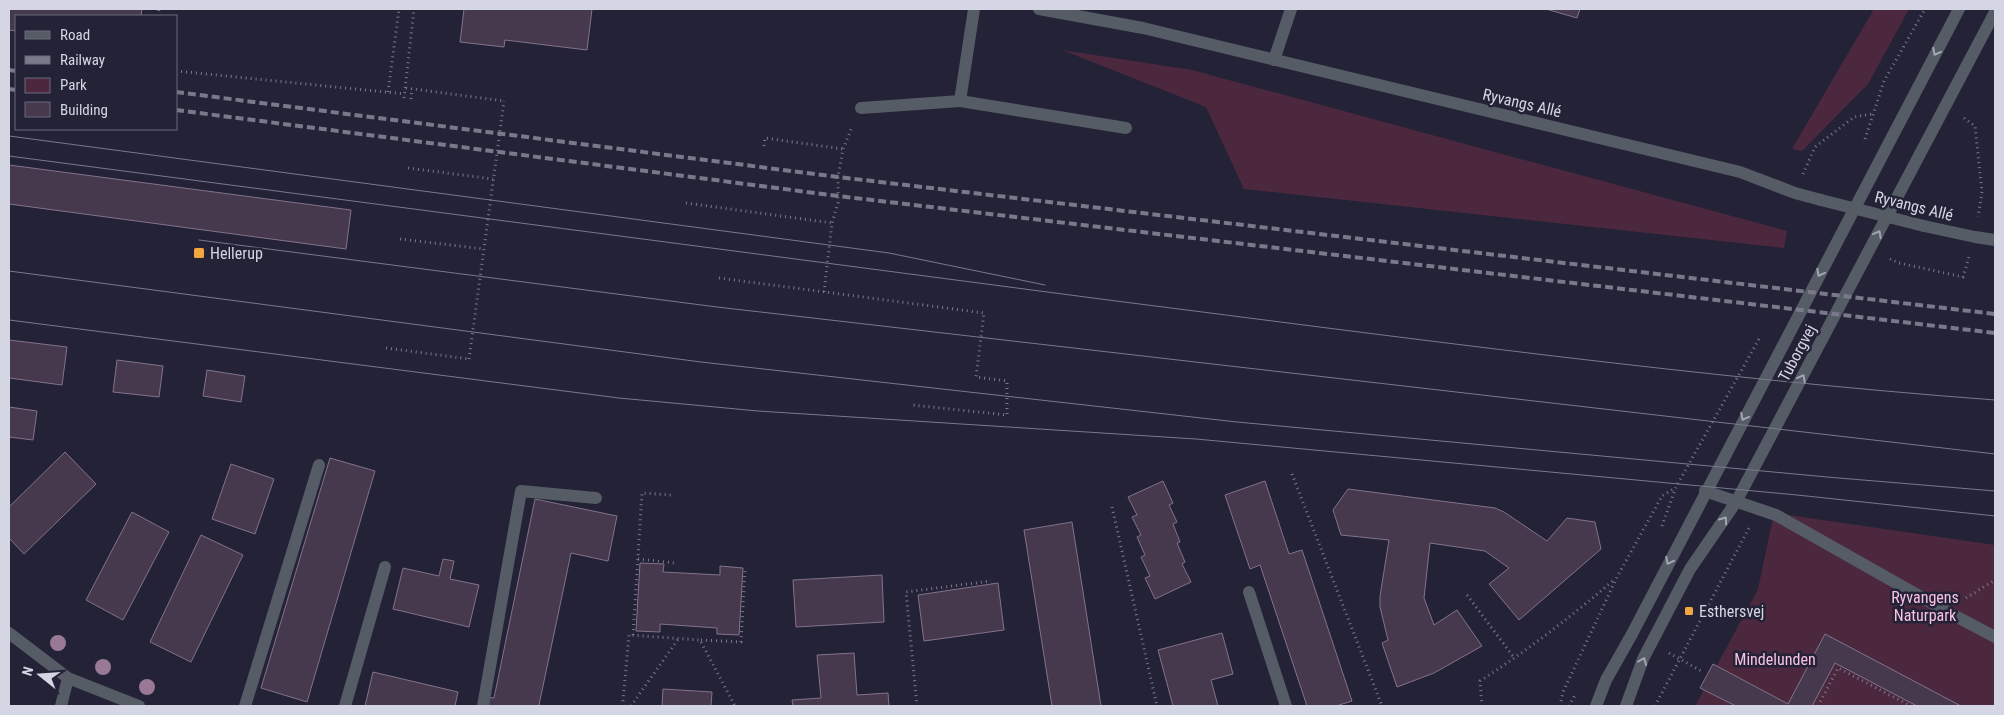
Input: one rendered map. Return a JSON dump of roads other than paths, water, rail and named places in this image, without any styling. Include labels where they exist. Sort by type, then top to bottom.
[{"type":"street","points":[[960,101],[974,9]]},
{"type":"street","name":"Ryvangs Allé","points":[[1038,9],[1143,28],[1740,172],[1795,193],[1821,200],[1924,226],[1995,240]]},
{"type":"street","points":[[1274,60],[1291,9]]},
{"type":"street","name":"Tuborgvej","points":[[1596,706],[1606,680],[1632,634],[1705,491],[1959,9]]},
{"type":"street","name":"Tuborgvej","points":[[1626,706],[1643,659],[1690,568],[1736,502],[1995,12]]},
{"type":"street","points":[[861,108],[960,101],[1126,128]]},
{"type":"street","points":[[245,706],[319,465]]},
{"type":"street","points":[[483,706],[522,491],[596,498]]},
{"type":"street","points":[[1705,491],[1776,515],[1995,637]]},
{"type":"street","points":[[345,706],[385,567]]},
{"type":"street","points":[[1249,592],[1286,706]]},
{"type":"street","points":[[9,633],[68,678],[139,706]]},
{"type":"street","points":[[61,706],[68,678]]},
{"type":"tram line","points":[[9,136],[889,253],[1045,285]]},
{"type":"tram line","points":[[9,156],[1445,343],[1665,369],[1995,400]]},
{"type":"tram line","points":[[199,240],[717,307],[1995,454]]},
{"type":"tram line","points":[[9,271],[701,362],[1237,422],[1995,491]]},
{"type":"tram line","points":[[9,320],[619,398],[758,411],[1196,439],[1797,495],[1995,516]]},
{"type":"railway","points":[[9,70],[15,71]]},
{"type":"railway","points":[[9,89],[15,90]]},
{"type":"railway","points":[[178,92],[838,177],[1995,314]]},
{"type":"railway","points":[[178,110],[838,196],[1995,333]]},
{"type":"place","name":"Hellerup","points":[[199,253]]},
{"type":"place","name":"Esthersvej","points":[[1689,611]]},
{"type":"park label","name":"Ryvangens Naturpark","points":[[1925,606]]},
{"type":"park label","name":"Mindelunden","points":[[1775,659]]}]
